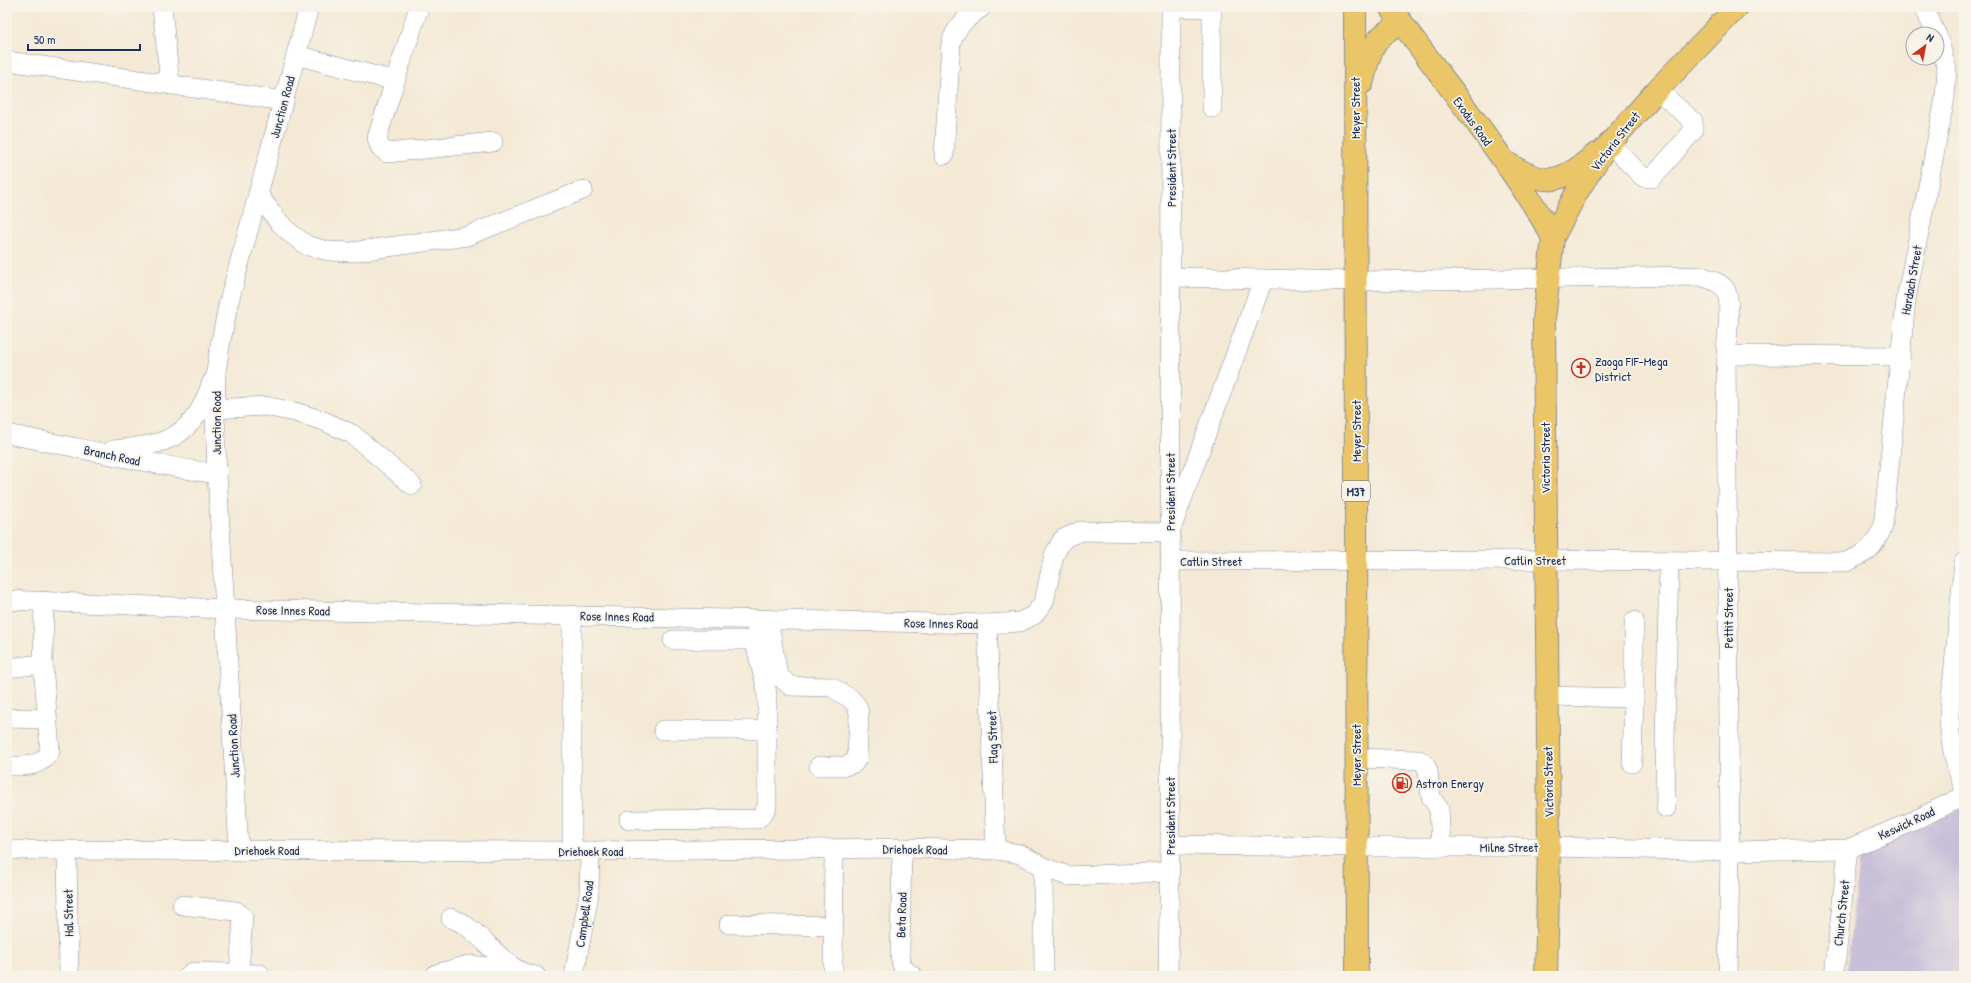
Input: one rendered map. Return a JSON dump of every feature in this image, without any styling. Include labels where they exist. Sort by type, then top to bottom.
[{"type":"main road","name":"Victoria Street","points":[[1546,976],[1549,846],[1545,560],[1544,320],[1553,237],[1577,192],[1607,147],[1657,90],[1737,7]]},
{"type":"main road","name":"Meyer Street","points":[[1354,9],[1357,280],[1357,976]]},
{"type":"main road","points":[[1355,111],[1367,60],[1373,48],[1396,15]]},
{"type":"main road","name":"Exodus Road","points":[[1396,15],[1502,160],[1539,213],[1553,237]]},
{"type":"main road","points":[[1502,160],[1526,174],[1548,180],[1564,175],[1607,147]]},
{"type":"street","points":[[162,7],[170,85]]},
{"type":"street","name":"Junction Road","points":[[239,850],[217,474],[215,409],[216,372],[228,305],[309,7]]},
{"type":"street","points":[[419,7],[377,138],[380,147],[387,153],[493,142]]},
{"type":"street","points":[[944,155],[951,42],[955,32],[963,21],[982,7]]},
{"type":"street","points":[[1171,7],[1212,7],[1212,108]]},
{"type":"street","name":"President Street","points":[[1168,976],[1170,872],[1171,7]]},
{"type":"street","name":"Hardach Street","points":[[1924,7],[1933,26]]},
{"type":"street","points":[[296,55],[396,81]]},
{"type":"street","points":[[7,61],[284,102]]},
{"type":"street","name":"Hardach Street","points":[[1883,527],[1906,300],[1945,98],[1947,69],[1945,62]]},
{"type":"street","points":[[1607,147],[1643,178],[1652,178],[1693,131],[1694,127],[1693,121],[1657,90]]},
{"type":"street","points":[[258,194],[277,220],[290,233],[308,246],[329,251],[352,252],[467,236],[583,190]]},
{"type":"street","name":"Pettit Street","points":[[1548,278],[1701,276],[1713,280],[1726,291],[1728,300],[1726,355],[1730,851],[1728,976]]},
{"type":"street","points":[[1171,277],[1262,280],[1548,278]]},
{"type":"street","points":[[1170,532],[1262,280]]},
{"type":"street","points":[[1726,355],[1900,356]]},
{"type":"street","points":[[100,452],[168,441],[187,428],[199,412],[216,372]]},
{"type":"street","points":[[215,409],[265,406],[295,412],[324,421],[352,434],[412,485]]},
{"type":"street","name":"Branch Road","points":[[7,434],[100,452],[159,466],[217,474]]},
{"type":"street","name":"Catlin Street","points":[[1170,561],[1545,560],[1846,562],[1861,556],[1873,548],[1883,527]]},
{"type":"street","name":"Rose Innes Road","points":[[7,600],[44,600],[225,609],[987,624],[1020,622],[1034,616],[1044,602],[1054,555],[1063,539],[1080,531],[1170,532]]},
{"type":"street","points":[[1666,808],[1665,739],[1669,561]]},
{"type":"street","points":[[1964,562],[1949,717],[1953,755],[1964,787]]},
{"type":"street","points":[[7,766],[28,766],[38,764],[46,758],[50,751],[43,664],[44,600]]},
{"type":"street","name":"Campbell Road","points":[[572,616],[581,851],[589,894],[574,976]]},
{"type":"street","points":[[629,820],[757,819],[762,815],[767,807],[766,687],[756,647],[756,640],[763,619]]},
{"type":"street","points":[[763,619],[778,675],[783,682],[790,686],[831,687],[851,699],[857,706],[859,713],[857,758],[854,763],[845,766],[819,766]]},
{"type":"street","points":[[1632,763],[1634,621]]},
{"type":"street","name":"Flag Street","points":[[987,624],[996,850]]},
{"type":"street","points":[[673,640],[756,640]]},
{"type":"street","points":[[7,668],[43,664]]},
{"type":"street","points":[[1547,696],[1634,698]]},
{"type":"street","points":[[7,718],[47,719]]},
{"type":"street","points":[[663,730],[767,730]]},
{"type":"street","points":[[1356,758],[1418,760],[1425,764],[1428,770],[1430,797],[1439,809],[1441,847]]},
{"type":"street","name":"Keswick Road","points":[[1848,849],[1911,822],[1964,796]]},
{"type":"street","name":"Milne Street","points":[[1170,845],[1356,847],[1549,846],[1730,851],[1848,849]]},
{"type":"street","name":"Driehoek Road","points":[[7,850],[581,851],[902,848],[996,850],[1020,854],[1044,867],[1068,876],[1170,872]]},
{"type":"street","name":"Beta Road","points":[[902,848],[900,953],[901,965],[906,972],[912,976]]},
{"type":"street","points":[[833,976],[834,849]]},
{"type":"street","name":"Church Street","points":[[1834,976],[1848,849]]},
{"type":"street","name":"Hal Street","points":[[67,850],[69,976]]},
{"type":"street","points":[[1044,867],[1044,976]]},
{"type":"street","points":[[182,905],[236,911],[240,913],[243,917],[239,973]]},
{"type":"street","points":[[451,918],[461,921],[470,928],[517,970]]},
{"type":"street","points":[[729,924],[834,926]]},
{"type":"street","points":[[436,974],[469,965],[517,970],[536,976]]},
{"type":"street","points":[[188,976],[193,972],[260,974]]},
{"type":"shaded area","points":[[1964,807],[1964,976],[1846,976],[1859,855]]},
{"type":"place","name":"Zaoga FIF-Mega District","points":[[1581,368]]},
{"type":"place","name":"Astron Energy","points":[[1402,783]]}]
